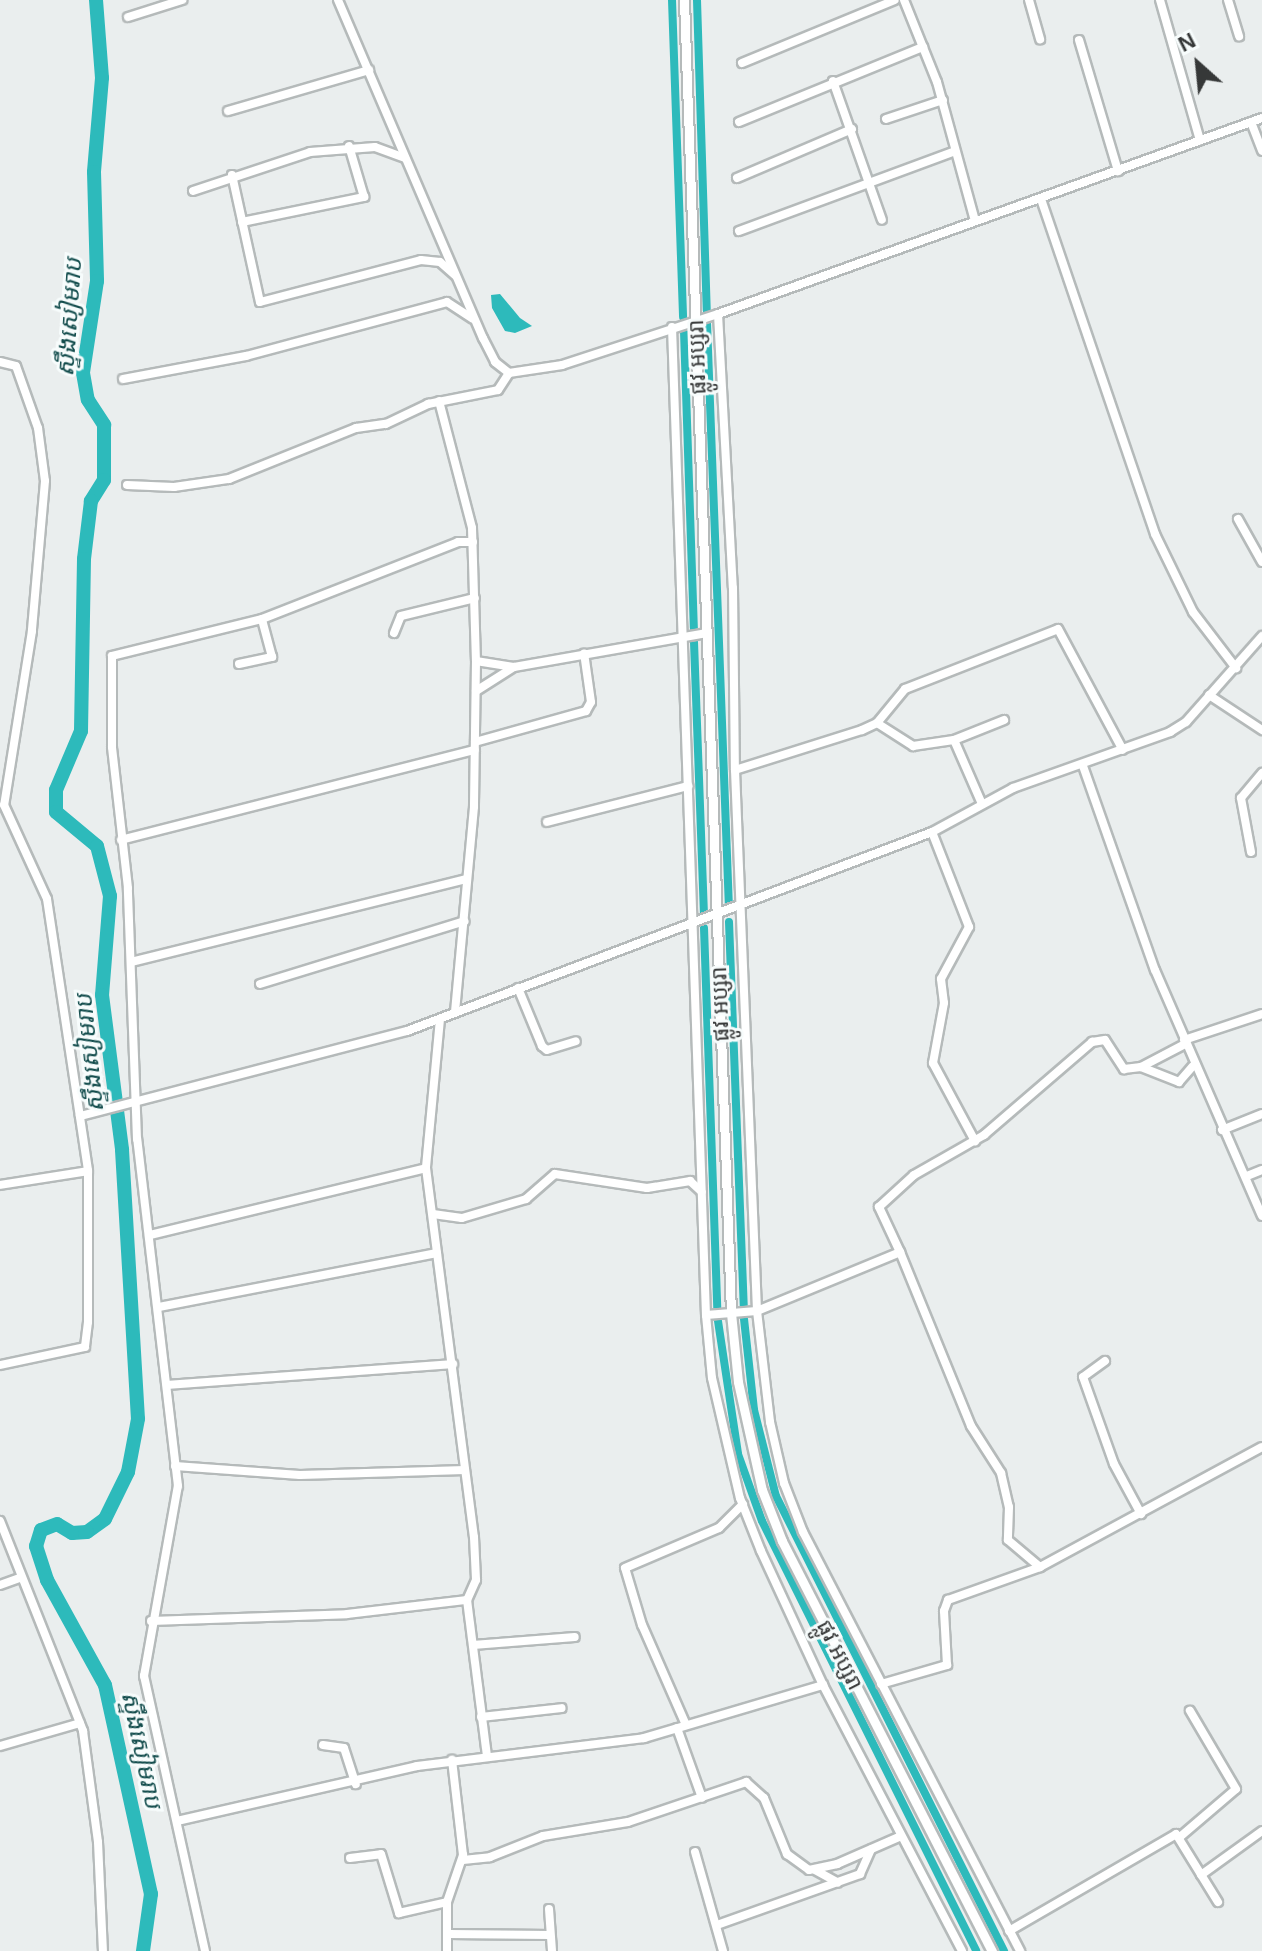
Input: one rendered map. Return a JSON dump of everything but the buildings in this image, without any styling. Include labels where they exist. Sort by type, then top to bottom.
[{"type":"street","points":[[128,17],[182,0]]},
{"type":"street","points":[[338,0],[475,320],[495,362],[509,373],[562,365],[718,314],[1262,118]]},
{"type":"street","name":"ផ្លូវ អប្សរា","points":[[684,0],[731,1313],[745,1429],[782,1541],[992,1951]]},
{"type":"street","points":[[742,63],[895,0]]},
{"type":"street","points":[[904,0],[943,100],[975,221]]},
{"type":"street","points":[[1029,0],[1040,39]]},
{"type":"street","points":[[1160,0],[1200,140]]},
{"type":"street","points":[[1228,0],[1239,36]]},
{"type":"street","points":[[1079,40],[1118,171]]},
{"type":"street","points":[[739,122],[833,81],[923,47]]},
{"type":"street","points":[[228,111],[369,70]]},
{"type":"street","points":[[833,81],[882,220]]},
{"type":"street","points":[[886,119],[943,100]]},
{"type":"street","points":[[1251,122],[1262,151]]},
{"type":"street","points":[[737,178],[852,129]]},
{"type":"street","points":[[193,191],[232,175],[349,146],[385,149],[405,158]]},
{"type":"street","points":[[242,222],[364,197],[349,146]]},
{"type":"street","points":[[739,231],[955,151]]},
{"type":"street","points":[[232,175],[261,302],[421,260],[440,262],[458,279]]},
{"type":"street","points":[[1041,199],[1155,534],[1193,612],[1236,668]]},
{"type":"street","points":[[123,379],[246,356],[447,302],[475,320]]},
{"type":"street","points":[[718,314],[733,588],[735,770],[757,1311],[770,1422],[784,1483],[803,1532],[1020,1951]]},
{"type":"street","points":[[672,327],[706,1315],[723,1434],[743,1504],[823,1685],[962,1951]]},
{"type":"street","points":[[0,362],[16,366],[38,428],[45,481],[32,631],[3,768],[5,813],[47,899],[84,1115],[88,1171],[88,1342],[81,1349],[0,1365]]},
{"type":"street","points":[[127,485],[174,487],[224,481],[356,428],[383,425],[439,401],[498,390],[509,373]]},
{"type":"street","points":[[439,401],[473,542],[475,598],[475,746],[465,921],[455,1012]]},
{"type":"street","points":[[1238,519],[1262,562]]},
{"type":"street","points":[[205,1951],[146,1692],[151,1621],[178,1499],[159,1307],[133,1104],[131,962],[112,747],[112,656],[262,619],[458,542],[473,542]]},
{"type":"street","points":[[394,633],[401,616],[475,598]]},
{"type":"street","points":[[239,664],[272,657],[262,619]]},
{"type":"street","points":[[735,770],[877,723],[905,689],[1058,629],[1123,750]]},
{"type":"street","points":[[476,661],[514,667],[707,633]]},
{"type":"street","points":[[84,1115],[440,1019],[692,924],[716,918],[932,832],[982,804],[1041,777],[1083,766],[1186,722],[1262,636]]},
{"type":"street","points":[[121,840],[475,746],[586,711],[591,702],[584,653]]},
{"type":"street","points":[[476,691],[514,667]]},
{"type":"street","points":[[1209,695],[1262,730]]},
{"type":"street","points":[[877,723],[913,746],[954,740],[1004,720]]},
{"type":"street","points":[[954,740],[982,804]]},
{"type":"street","points":[[1083,766],[1193,1066],[1247,1176],[1262,1216]]},
{"type":"street","points":[[1251,852],[1241,798],[1250,781],[1262,773]]},
{"type":"street","points":[[547,822],[688,786]]},
{"type":"street","points":[[932,832],[969,927],[967,939],[941,979],[944,1003],[933,1063],[975,1141]]},
{"type":"street","points":[[131,962],[466,879]]},
{"type":"street","points":[[260,984],[465,921]]},
{"type":"street","points":[[518,988],[542,1046],[547,1050],[576,1041]]},
{"type":"street","points":[[1040,1567],[1008,1540],[1009,1507],[1001,1473],[971,1426],[879,1207],[914,1175],[975,1141],[1096,1040],[1108,1042],[1124,1069],[1141,1067],[1184,1042],[1262,1014]]},
{"type":"street","points":[[440,1019],[426,1168],[453,1364],[476,1575],[467,1600],[487,1757]]},
{"type":"street","points":[[1141,1067],[1181,1082],[1193,1066]]},
{"type":"street","points":[[1222,1130],[1262,1114]]},
{"type":"street","points":[[150,1235],[426,1168]]},
{"type":"street","points":[[1247,1176],[1262,1170]]},
{"type":"street","points":[[0,1185],[88,1171]]},
{"type":"street","points":[[433,1214],[462,1218],[526,1199],[555,1174],[647,1188],[690,1181],[702,1192]]},
{"type":"street","points":[[706,1315],[757,1311],[900,1252]]},
{"type":"street","points":[[159,1307],[437,1253]]},
{"type":"street","points":[[1105,1361],[1083,1377],[1114,1464],[1141,1514]]},
{"type":"street","points":[[167,1385],[453,1364]]},
{"type":"street","points":[[881,1684],[947,1665],[944,1611],[948,1600],[1040,1567],[1262,1447]]},
{"type":"street","points":[[175,1466],[300,1475],[465,1470]]},
{"type":"street","points":[[702,1798],[682,1727],[647,1639],[625,1568],[719,1528],[743,1504]]},
{"type":"street","points":[[0,1521],[19,1578],[80,1723],[98,1842],[103,1951]]},
{"type":"street","points":[[0,1585],[19,1578]]},
{"type":"street","points":[[151,1621],[347,1614],[467,1600]]},
{"type":"street","points":[[473,1645],[575,1637]]},
{"type":"street","points":[[177,1821],[356,1784],[452,1760],[635,1739],[823,1685]]},
{"type":"street","points":[[481,1717],[562,1708]]},
{"type":"street","points":[[1009,1931],[1144,1849],[1181,1836],[1236,1789],[1190,1711]]},
{"type":"street","points":[[0,1746],[80,1723]]},
{"type":"street","points":[[323,1745],[344,1748],[356,1784]]},
{"type":"street","points":[[447,1951],[447,1902],[463,1860],[452,1760]]},
{"type":"street","points":[[463,1860],[490,1857],[543,1836],[628,1822],[746,1782],[764,1798],[787,1854],[839,1884]]},
{"type":"street","points":[[1201,1875],[1262,1831]]},
{"type":"street","points":[[815,1870],[901,1836]]},
{"type":"street","points":[[1181,1836],[1218,1902]]},
{"type":"street","points":[[717,1925],[860,1874],[871,1849]]},
{"type":"street","points":[[695,1852],[723,1951]]},
{"type":"street","points":[[350,1858],[381,1854],[399,1913],[447,1902]]},
{"type":"street","points":[[549,1909],[552,1951]]},
{"type":"street","points":[[449,1934],[550,1935]]},
{"type":"water","points":[[500,294],[520,318],[532,326],[515,333],[505,331],[492,308],[491,295]]},
{"type":"waterway","name":"ស្ទឹងសៀមរាប","points":[[96,0],[102,78],[94,172],[97,281],[83,373],[88,400],[104,425],[104,480],[91,501],[84,559],[81,731],[56,790],[56,812],[97,846],[110,896],[102,995],[122,1150],[138,1419],[128,1472],[105,1519],[87,1532],[72,1533],[57,1524],[41,1530],[36,1546],[47,1580],[105,1685],[151,1894],[143,1951]]},
{"type":"waterway","points":[[672,0],[683,317]]},
{"type":"waterway","points":[[697,0],[707,310]]},
{"type":"waterway","points":[[707,323],[729,909]]},
{"type":"waterway","points":[[684,331],[694,628]]},
{"type":"waterway","points":[[694,642],[704,914]]},
{"type":"waterway","points":[[729,922],[744,1306]]},
{"type":"waterway","points":[[704,928],[717,1308]]},
{"type":"waterway","points":[[744,1319],[754,1410],[776,1496],[1004,1951]]},
{"type":"waterway","points":[[718,1321],[738,1454],[762,1521],[976,1951]]}]
